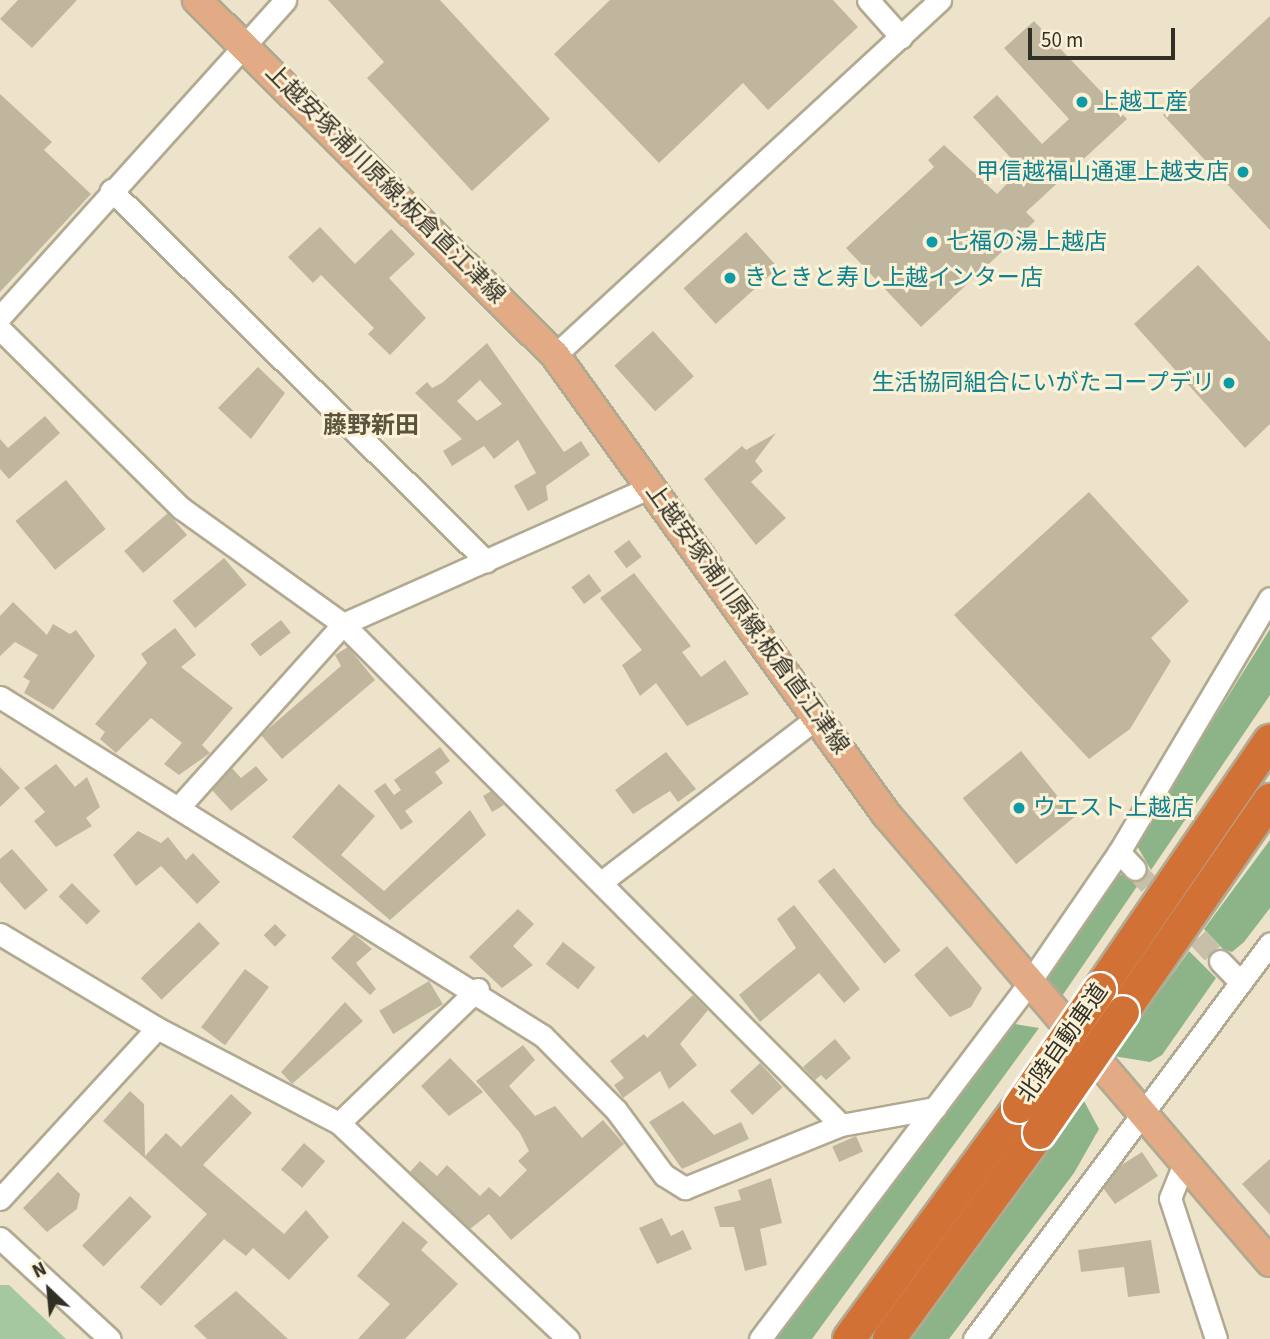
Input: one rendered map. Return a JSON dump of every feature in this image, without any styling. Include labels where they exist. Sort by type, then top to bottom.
[{"type":"highway","name":"北陸自動車道","points":[[849,1339],[1019,1107],[1270,741]]},
{"type":"highway","name":"北陸自動車道","points":[[889,1339],[1039,1133],[1270,800]]},
{"type":"main road","name":"上越安塚浦川原線;板倉直江津線","points":[[197,0],[555,355],[653,486],[886,814],[1029,983],[1143,1110],[1270,1262]]},
{"type":"street","points":[[0,317],[242,42],[285,0]]},
{"type":"street","points":[[869,0],[901,37]]},
{"type":"street","points":[[555,355],[940,0]]},
{"type":"street","points":[[111,190],[486,561]]},
{"type":"street","points":[[0,329],[181,508],[343,624],[604,880],[841,1125]]},
{"type":"street","points":[[178,808],[343,624],[653,486]]},
{"type":"street","points":[[760,1339],[1029,983],[1119,852],[1270,598]]},
{"type":"street","points":[[0,697],[478,989],[582,1072],[664,1175],[685,1188],[841,1125],[935,1108]]},
{"type":"street","points":[[604,880],[818,717]]},
{"type":"street","points":[[1119,852],[1135,869]]},
{"type":"street","points":[[0,934],[157,1028],[339,1122],[568,1339]]},
{"type":"street","points":[[974,1339],[1270,944]]},
{"type":"street","points":[[1220,961],[1241,983]]},
{"type":"street","points":[[339,1122],[478,989]]},
{"type":"street","points":[[0,1199],[157,1028]]},
{"type":"street","points":[[1185,1161],[1170,1198],[1216,1339]]},
{"type":"street","points":[[0,1238],[110,1339]]},
{"type":"green space","points":[[1270,629],[1270,695],[1151,870],[1136,844]]},
{"type":"green space","points":[[1270,840],[1270,908],[1244,942],[1232,952],[1223,949],[1204,929]]},
{"type":"green space","points":[[1127,874],[1138,885],[1062,996],[1046,982],[1048,972],[1113,876]]},
{"type":"green space","points":[[1189,951],[1216,978],[1162,1055],[1150,1062],[1113,1056]]},
{"type":"green space","points":[[1015,1024],[1039,1028],[812,1339],[776,1339]]},
{"type":"green space","points":[[1084,1101],[1099,1129],[1074,1173],[949,1339],[908,1339]]},
{"type":"green space","points":[[0,1285],[9,1285],[66,1339],[0,1339]]},
{"type":"building","points":[[18,0],[77,0],[32,48],[0,19]]},
{"type":"building","points":[[328,0],[440,0],[550,119],[472,191],[367,78],[384,62]]},
{"type":"building","points":[[610,0],[833,0],[858,27],[768,110],[743,83],[659,163],[554,54]]},
{"type":"building","name":"甲信越福山通運上越支店","points":[[1270,16],[1270,230],[1163,115]]},
{"type":"building","points":[[1034,21],[1127,119],[1026,212],[1035,221],[921,327],[846,248],[934,167],[928,160],[944,145],[997,194],[1021,169],[973,117],[997,95],[1042,144],[1069,119],[1004,48]]},
{"type":"building","points":[[0,94],[52,142],[44,150],[91,194],[0,292]]},
{"type":"building","points":[[320,227],[355,264],[391,229],[415,254],[389,278],[426,318],[390,355],[368,334],[374,328],[321,275],[313,283],[288,257]]},
{"type":"building","name":"きときと寿し上越インター店","points":[[746,232],[778,268],[716,324],[684,288]]},
{"type":"building","name":"生活協同組合にいがたコープデリ","points":[[1198,265],[1270,342],[1270,424],[1245,448],[1134,324]]},
{"type":"building","points":[[653,331],[694,376],[655,411],[614,366]]},
{"type":"building","points":[[487,343],[564,452],[581,441],[590,455],[546,486],[548,500],[528,511],[514,486],[536,473],[518,440],[494,459],[484,446],[452,466],[443,451],[462,439],[415,393],[427,382],[432,388],[442,383]],"holes":[[[480,380],[502,404],[477,421],[457,401]]]},
{"type":"building","points":[[258,367],[285,393],[251,439],[218,408]]},
{"type":"building","points":[[45,416],[60,433],[9,479],[0,469],[0,439],[8,448]]},
{"type":"building","points":[[776,433],[755,461],[763,471],[751,482],[786,518],[756,545],[704,479],[742,446],[746,450]]},
{"type":"building","points":[[66,480],[106,529],[55,570],[15,521]]},
{"type":"building","points":[[1089,492],[1189,601],[1151,638],[1171,661],[1130,729],[1089,759],[954,615]]},
{"type":"building","points":[[168,513],[187,535],[143,573],[124,551]]},
{"type":"building","points":[[629,540],[642,557],[626,568],[614,551]]},
{"type":"building","points":[[224,558],[246,585],[195,628],[173,601]]},
{"type":"building","points":[[634,573],[691,646],[682,652],[701,677],[725,660],[749,694],[687,726],[656,683],[640,696],[622,665],[642,650],[600,598]]},
{"type":"building","points":[[589,574],[602,591],[584,604],[571,587]]},
{"type":"building","points":[[13,602],[47,635],[53,624],[70,634],[76,630],[95,656],[53,710],[24,693],[30,681],[23,677],[38,655],[15,642],[0,656],[0,616]]},
{"type":"building","points":[[281,620],[291,633],[260,657],[250,644]]},
{"type":"building","points":[[175,628],[196,655],[181,667],[233,708],[202,745],[210,753],[179,775],[164,764],[182,743],[151,718],[116,753],[100,739],[105,732],[95,724],[147,663],[141,654]]},
{"type":"building","points":[[348,647],[375,680],[282,759],[261,735],[341,666],[335,655]]},
{"type":"building","points":[[440,747],[450,761],[435,772],[443,783],[405,811],[413,822],[401,830],[374,791],[385,783],[394,795],[401,790],[394,780]]},
{"type":"building","name":"ウエスト上越店","points":[[1021,751],[1074,817],[1016,864],[963,798]]},
{"type":"building","points":[[666,752],[696,789],[678,802],[670,791],[633,814],[615,790]]},
{"type":"building","points":[[56,764],[75,787],[87,777],[100,807],[86,818],[92,826],[56,847],[34,821],[45,812],[24,788]]},
{"type":"building","points":[[256,766],[268,780],[231,811],[212,790],[232,768],[241,778]]},
{"type":"building","points":[[0,767],[20,788],[0,807]]},
{"type":"building","points":[[339,784],[375,816],[341,855],[384,891],[470,810],[486,835],[390,920],[292,837]]},
{"type":"building","points":[[491,791],[504,805],[492,812],[483,796]]},
{"type":"building","points":[[138,831],[161,843],[168,837],[186,860],[193,853],[220,882],[197,904],[161,866],[136,886],[113,855]]},
{"type":"building","points":[[12,849],[48,890],[25,910],[0,882],[0,859]]},
{"type":"building","points":[[834,868],[901,950],[884,964],[818,881]]},
{"type":"building","points":[[72,883],[100,911],[87,925],[59,896]]},
{"type":"building","points":[[794,905],[860,989],[844,1003],[819,973],[760,1022],[739,995],[796,948],[777,919]]},
{"type":"building","points":[[518,909],[534,924],[513,946],[533,965],[502,988],[469,957]]},
{"type":"building","points":[[199,922],[220,944],[162,1000],[141,978]]},
{"type":"building","points":[[275,924],[286,935],[275,947],[264,935]]},
{"type":"building","points":[[354,934],[372,949],[356,963],[376,989],[370,995],[331,958]]},
{"type":"building","points":[[563,942],[595,967],[578,989],[546,964]]},
{"type":"building","points":[[947,946],[982,988],[971,1007],[950,1017],[914,975]]},
{"type":"building","points":[[245,969],[269,987],[225,1045],[201,1027]]},
{"type":"building","points":[[429,981],[443,1004],[393,1034],[379,1011]]},
{"type":"building","points":[[693,995],[708,1010],[680,1044],[697,1065],[669,1089],[660,1071],[623,1098],[614,1085],[624,1078],[610,1061],[644,1034],[647,1038]]},
{"type":"building","points":[[345,1002],[363,1021],[292,1084],[281,1072]]},
{"type":"building","points":[[835,1039],[851,1058],[826,1080],[821,1075],[815,1080],[803,1067]]},
{"type":"building","points":[[523,1045],[535,1060],[509,1086],[535,1116],[555,1106],[582,1138],[603,1120],[624,1144],[511,1240],[489,1214],[470,1229],[410,1172],[420,1161],[437,1176],[447,1165],[480,1196],[489,1187],[500,1197],[527,1170],[518,1161],[529,1151],[520,1133],[476,1081]]},
{"type":"building","points":[[450,1058],[483,1092],[449,1116],[421,1086]]},
{"type":"building","points":[[760,1063],[783,1087],[753,1115],[730,1091]]},
{"type":"building","points":[[130,1091],[144,1104],[145,1156],[166,1133],[181,1147],[231,1094],[252,1113],[203,1165],[284,1234],[306,1210],[329,1237],[289,1280],[253,1248],[246,1256],[224,1239],[161,1306],[140,1287],[207,1214],[103,1121]]},
{"type":"building","points":[[683,1101],[714,1135],[741,1122],[749,1139],[682,1169],[649,1122]]},
{"type":"building","points":[[856,1136],[863,1152],[839,1162],[832,1147]]},
{"type":"building","points":[[304,1143],[325,1161],[302,1188],[281,1169]]},
{"type":"building","points":[[1142,1152],[1158,1176],[1115,1204],[1103,1188],[1120,1166]]},
{"type":"building","points":[[1270,1159],[1270,1215],[1242,1184]]},
{"type":"building","points":[[58,1172],[80,1194],[77,1209],[47,1232],[23,1208]]},
{"type":"building","points":[[771,1178],[782,1223],[760,1229],[767,1265],[745,1271],[734,1227],[720,1227],[714,1207],[741,1200],[738,1190]]},
{"type":"building","points":[[130,1196],[152,1217],[104,1266],[82,1246]]},
{"type":"building","points":[[662,1218],[671,1236],[683,1230],[692,1249],[657,1264],[639,1228]]},
{"type":"building","points":[[403,1221],[428,1242],[421,1250],[458,1284],[405,1339],[358,1339],[390,1304],[357,1276]]},
{"type":"building","points":[[1151,1240],[1160,1293],[1128,1297],[1124,1267],[1081,1272],[1078,1250]]},
{"type":"building","points":[[236,1291],[288,1339],[207,1339],[194,1326]]},
{"type":"tunnel","points":[[1135,869],[1220,961]]},
{"type":"place","name":"上越工産","points":[[1082,102]]},
{"type":"place","name":"甲信越福山通運上越支店","points":[[1243,172]]},
{"type":"place","name":"七福の湯上越店","points":[[932,242]]},
{"type":"place","name":"きときと寿し上越インター店","points":[[730,278]]},
{"type":"place","name":"生活協同組合にいがたコープデリ","points":[[1229,383]]},
{"type":"place","name":"ウエスト上越店","points":[[1019,808]]},
{"type":"district","name":"藤野新田","points":[[371,426]]}]
